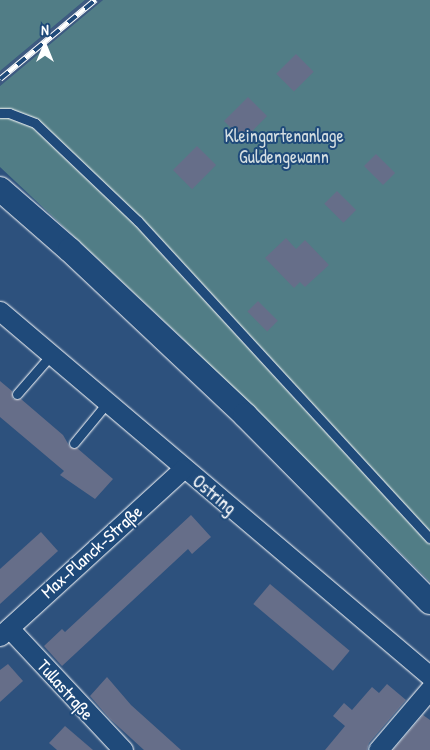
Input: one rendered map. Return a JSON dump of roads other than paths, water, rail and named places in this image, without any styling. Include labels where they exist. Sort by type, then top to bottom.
[{"type":"street","points":[[0,189],[70,250],[245,415],[430,602]]},
{"type":"street","name":"Ostring","points":[[0,311],[183,469],[430,676]]},
{"type":"street","name":"Max-Planck-Straße","points":[[4,632],[183,469]]},
{"type":"street","name":"Tullastraße","points":[[4,632],[123,750]]},
{"type":"street","points":[[378,750],[430,689]]},
{"type":"lane","points":[[0,113],[9,113],[35,123],[138,221],[430,538]]},
{"type":"lane","points":[[18,394],[51,355]]},
{"type":"lane","points":[[74,443],[107,404]]},
{"type":"railway","points":[[0,79],[95,0]]},
{"type":"park label","name":"Kleingartenanlage Guldengewann","points":[[284,147]]}]
